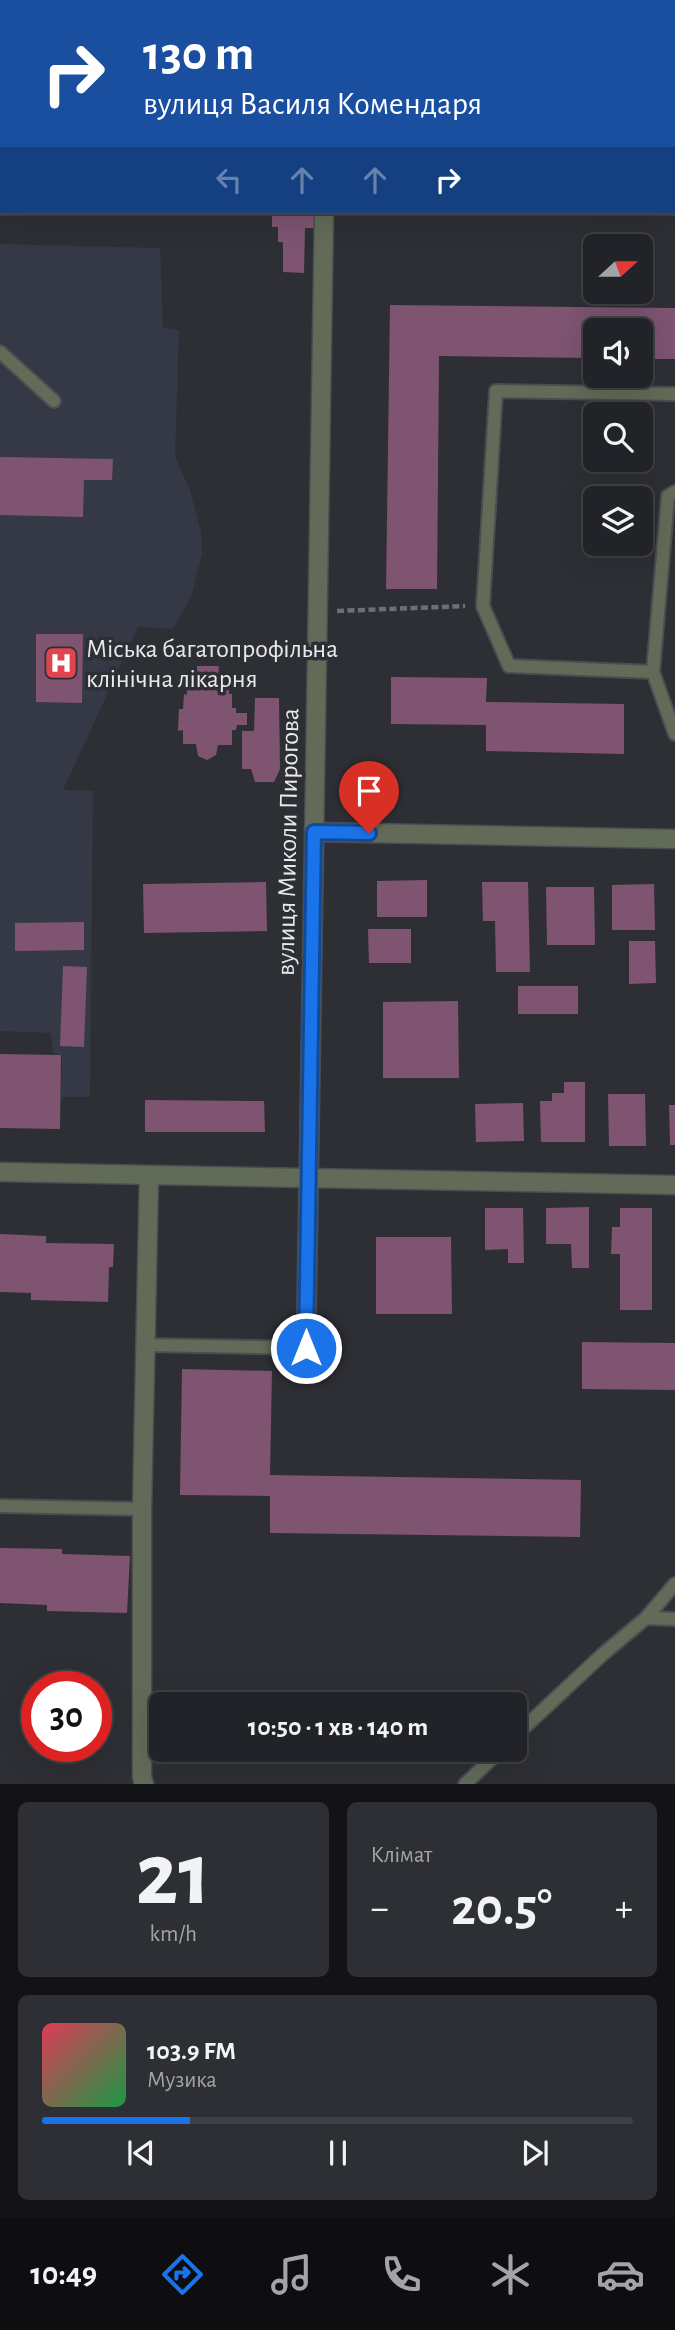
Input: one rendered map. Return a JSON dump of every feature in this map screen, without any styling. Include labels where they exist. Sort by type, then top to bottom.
[{"type":"street","name":"вулиця Миколи Пирогова","points":[[306,1348],[324,214]]},
{"type":"street","points":[[314,832],[675,839]]},
{"type":"street","points":[[0,1172],[675,1185]]},
{"type":"street","points":[[144,1784],[142,1509],[149,1175]]},
{"type":"lane","points":[[0,352],[54,401]]},
{"type":"lane","points":[[653,672],[509,666],[484,606],[496,391],[675,394]]},
{"type":"lane","points":[[675,492],[668,496],[653,672],[675,734]]},
{"type":"lane","points":[[146,1345],[306,1348]]},
{"type":"lane","points":[[0,1506],[142,1509]]},
{"type":"lane","points":[[527,1725],[646,1618],[675,1584]]},
{"type":"lane","points":[[646,1618],[675,1619]]},
{"type":"lane","points":[[465,1784],[488,1762]]},
{"type":"path","points":[[317,611],[484,606]]},
{"type":"shaded area","name":"Міська багатопрофільна клінічна лікарня","points":[[0,244],[160,248],[163,328],[179,330],[175,457],[190,490],[201,532],[202,553],[191,597],[173,629],[138,627],[63,790],[93,791],[90,1097],[61,1097],[62,1055],[53,1053],[51,1033],[0,1031]]},
{"type":"building","points":[[272,214],[318,214],[317,228],[305,228],[304,273],[283,272],[283,242],[278,242],[278,227],[272,227]]},
{"type":"building","points":[[390,305],[675,308],[675,359],[653,359],[653,318],[583,318],[583,358],[439,356],[437,589],[386,589]]},
{"type":"building","points":[[0,457],[113,459],[112,480],[84,480],[83,517],[0,515]]},
{"type":"building","points":[[36,634],[83,634],[82,703],[36,702]]},
{"type":"building","points":[[197,666],[219,666],[217,688],[229,688],[232,708],[236,708],[236,713],[247,713],[247,725],[237,725],[236,730],[232,730],[232,745],[218,745],[216,755],[207,760],[198,756],[196,744],[183,744],[183,730],[178,731],[179,709],[183,709],[184,694],[187,695],[187,688],[198,689]]},
{"type":"building","points":[[391,677],[487,678],[486,702],[624,704],[624,754],[486,751],[486,725],[391,724]]},
{"type":"building","points":[[255,698],[279,698],[280,769],[274,782],[255,782],[251,769],[242,769],[242,731],[254,731]]},
{"type":"building","points":[[427,880],[427,917],[377,917],[377,881]]},
{"type":"building","points":[[266,882],[267,931],[144,933],[143,884]]},
{"type":"building","points":[[482,882],[528,882],[530,972],[496,972],[495,921],[483,921]]},
{"type":"building","points":[[654,884],[655,930],[612,930],[612,885]]},
{"type":"building","points":[[546,887],[594,887],[595,945],[547,945]]},
{"type":"building","points":[[84,922],[84,950],[15,951],[15,923]]},
{"type":"building","points":[[368,929],[411,929],[411,963],[369,963]]},
{"type":"building","points":[[629,941],[655,941],[656,983],[629,984]]},
{"type":"building","points":[[63,966],[87,967],[84,1047],[60,1046]]},
{"type":"building","points":[[518,986],[578,986],[578,1014],[518,1014]]},
{"type":"building","points":[[458,1001],[459,1078],[383,1078],[383,1002]]},
{"type":"building","points":[[0,1054],[61,1055],[60,1129],[0,1128]]},
{"type":"building","points":[[564,1082],[585,1082],[585,1142],[541,1142],[540,1101],[552,1101],[552,1093],[564,1093]]},
{"type":"building","points":[[608,1094],[645,1094],[646,1146],[609,1146]]},
{"type":"building","points":[[145,1100],[264,1101],[265,1132],[145,1132]]},
{"type":"building","points":[[523,1103],[524,1141],[476,1142],[475,1104]]},
{"type":"building","points":[[669,1105],[675,1105],[675,1145],[670,1145]]},
{"type":"building","points":[[589,1207],[589,1268],[572,1268],[571,1244],[546,1244],[546,1208]]},
{"type":"building","points":[[485,1208],[523,1208],[524,1263],[508,1263],[508,1249],[485,1250]]},
{"type":"building","points":[[620,1208],[652,1208],[652,1310],[620,1310],[620,1254],[611,1254],[612,1227],[620,1227]]},
{"type":"building","points":[[0,1234],[46,1236],[46,1243],[114,1244],[113,1267],[109,1267],[108,1302],[31,1300],[31,1293],[0,1292]]},
{"type":"building","points":[[376,1237],[451,1237],[452,1314],[376,1314]]},
{"type":"building","points":[[582,1342],[675,1343],[675,1390],[582,1389]]},
{"type":"building","points":[[182,1369],[272,1371],[270,1475],[581,1480],[580,1537],[270,1533],[270,1496],[180,1495]]},
{"type":"building","points":[[0,1548],[62,1549],[62,1554],[130,1556],[127,1613],[47,1611],[47,1605],[0,1603]]},
{"type":"place","name":"Міська багатопрофільна клінічна лікарня","points":[[61,663]]},
{"type":"route","points":[[306,1348],[314,832],[369,833]]}]
